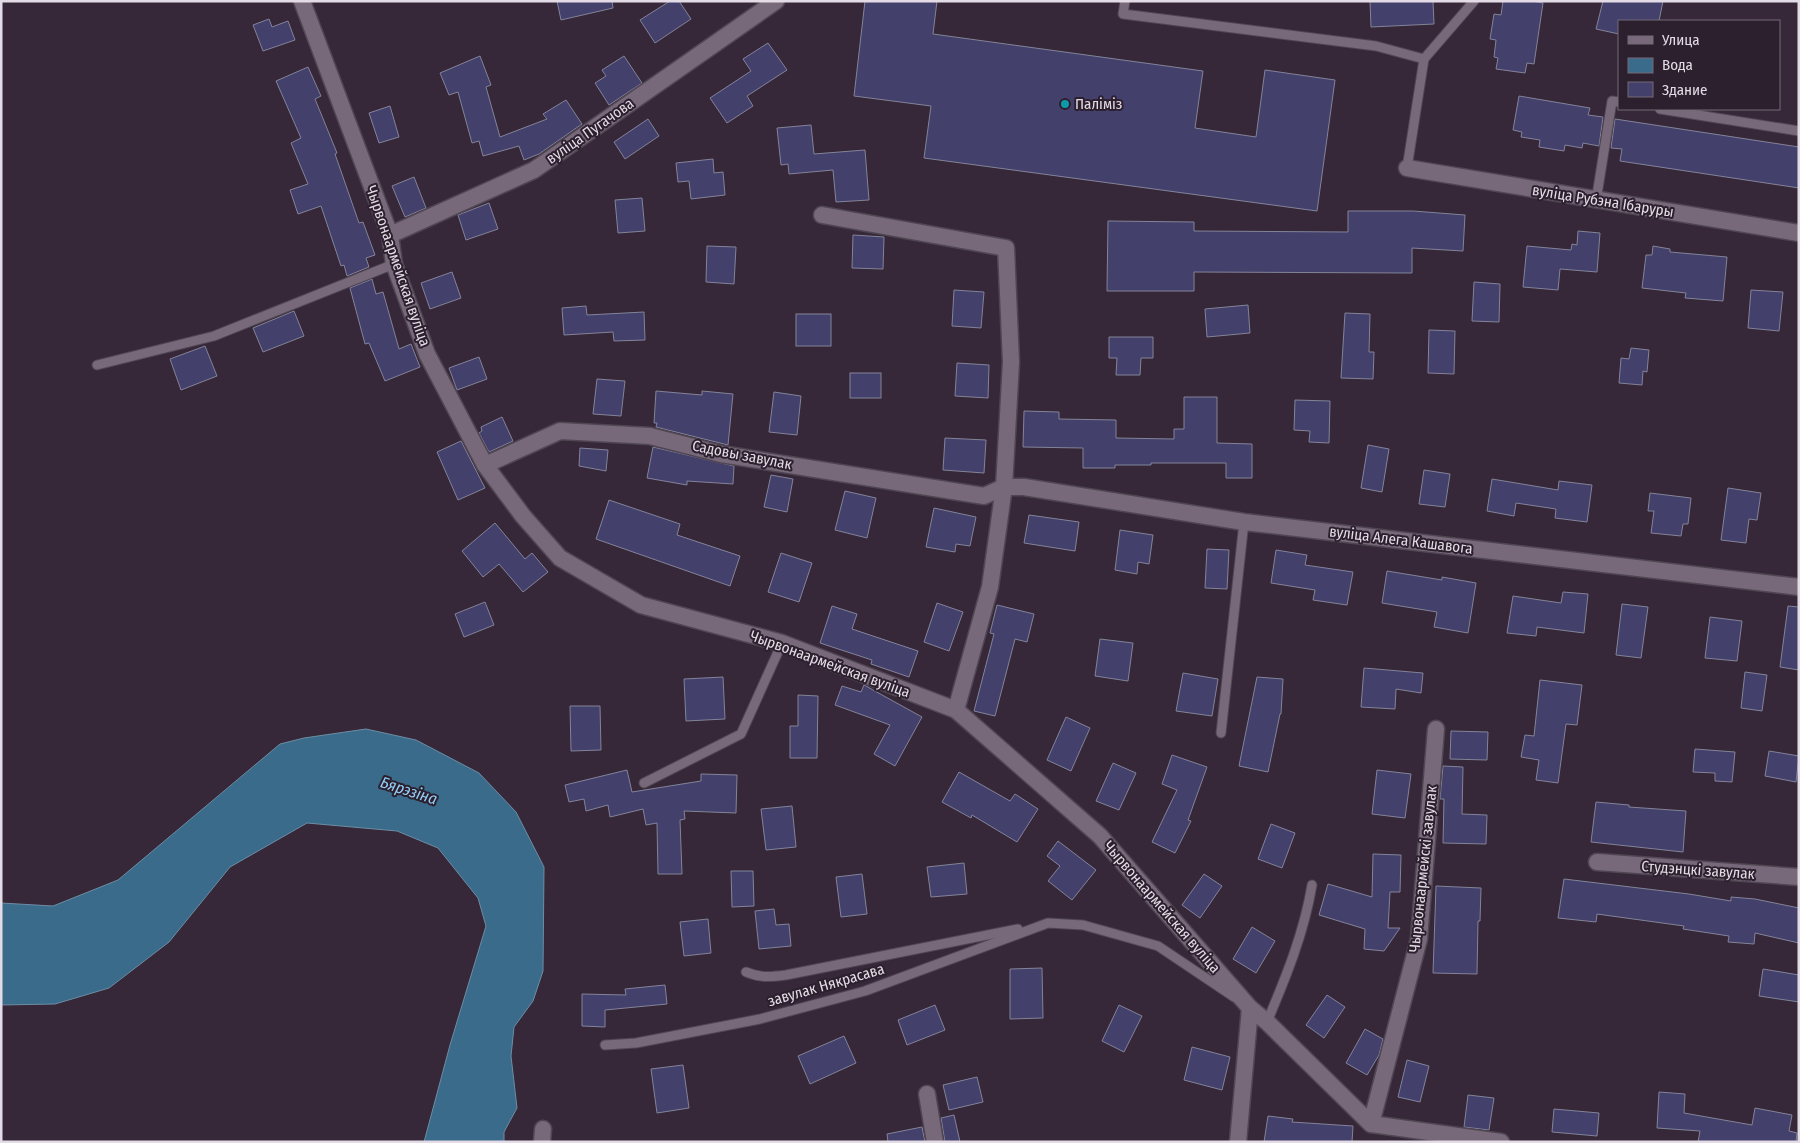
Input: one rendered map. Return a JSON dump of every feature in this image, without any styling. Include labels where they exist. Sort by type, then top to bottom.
[{"type":"street","name":"Чырвонаармейская вуліца","points":[[302,1],[390,235],[394,264],[427,354],[485,465],[523,516],[560,558],[641,605],[782,643],[956,710],[1100,836],[1250,1008],[1267,1022],[1371,1124]]},
{"type":"street","name":"вуліца Пугачова","points":[[390,235],[534,170],[776,1]]},
{"type":"street","name":"вуліца Рубэна Ібаруры","points":[[1407,168],[1799,233]]},
{"type":"street","points":[[822,215],[1006,248],[1011,362],[1004,487],[990,587],[956,710]]},
{"type":"street","name":"Садовы завулак","points":[[485,465],[560,431],[650,436],[722,454],[984,496],[1004,487]]},
{"type":"street","name":"вуліца Алега Кашавога","points":[[1004,487],[1024,487],[1244,522],[1799,587]]},
{"type":"street","name":"Чырвонаармейскі завулак","points":[[1371,1124],[1419,939],[1436,729]]},
{"type":"street","name":"Студэнцкі завулак","points":[[1597,862],[1799,877]]},
{"type":"street","points":[[1238,1142],[1250,1008]]},
{"type":"street","points":[[927,1094],[935,1142]]},
{"type":"street","points":[[1371,1124],[1501,1142]]},
{"type":"lane","points":[[1125,1],[1123,14],[1376,46],[1424,59]]},
{"type":"lane","points":[[1407,168],[1424,59],[1474,1]]},
{"type":"lane","points":[[1596,200],[1612,101],[1618,102]]},
{"type":"lane","points":[[1666,110],[1799,131]]},
{"type":"lane","points":[[97,366],[214,336],[394,264]]},
{"type":"lane","points":[[1221,733],[1244,522]]},
{"type":"lane","points":[[644,783],[741,734],[782,643]]},
{"type":"lane","points":[[1267,1022],[1287,976],[1307,914],[1312,885]]},
{"type":"lane","name":"завулак Някрасава","points":[[746,972],[762,977],[786,975],[1048,923],[1083,925],[1158,946],[1250,1008]]},
{"type":"lane","name":"завулак Някрасава","points":[[605,1045],[636,1043],[760,1019],[865,991],[1048,923]]},
{"type":"water","name":"Бярэзіна","points":[[366,729],[416,740],[479,773],[516,812],[544,867],[543,971],[533,1001],[514,1027],[511,1056],[517,1108],[504,1132],[504,1142],[424,1142],[450,1045],[486,926],[478,898],[438,848],[397,831],[307,823],[230,867],[169,942],[109,988],[55,1004],[1,1005],[1,903],[53,906],[118,880],[280,744],[304,738]]},
{"type":"building","points":[[557,1],[612,1],[613,8],[561,20]]},
{"type":"building","points":[[670,1],[679,1],[691,19],[655,43],[640,20]]},
{"type":"building","name":"Паліміз","points":[[865,1],[937,1],[933,34],[1203,71],[1195,128],[1256,137],[1265,70],[1335,80],[1317,211],[924,158],[931,106],[854,96]]},
{"type":"building","points":[[1370,1],[1433,1],[1434,24],[1371,27]]},
{"type":"building","points":[[1503,1],[1543,3],[1534,64],[1527,63],[1525,73],[1496,69],[1498,58],[1494,57],[1496,40],[1490,39],[1494,14],[1501,15]]},
{"type":"building","points":[[1603,1],[1663,1],[1659,20],[1618,20],[1618,34],[1596,29]]},
{"type":"building","points":[[269,19],[272,27],[288,21],[295,40],[263,51],[253,25]]},
{"type":"building","points":[[768,43],[787,70],[747,96],[753,106],[727,123],[710,98],[751,71],[743,59]]},
{"type":"building","points":[[480,56],[491,85],[486,87],[500,137],[547,119],[543,114],[566,100],[582,124],[539,154],[524,160],[519,146],[483,156],[479,141],[472,143],[458,92],[449,95],[440,73]]},
{"type":"building","points":[[624,56],[642,83],[609,105],[595,83],[606,76],[602,70]]},
{"type":"building","points":[[308,67],[321,96],[315,99],[337,153],[335,154],[359,223],[363,222],[375,255],[366,258],[369,267],[347,276],[344,265],[341,266],[321,206],[298,214],[290,190],[308,184],[291,143],[301,138],[276,81]]},
{"type":"building","points":[[1519,96],[1590,108],[1588,115],[1603,117],[1599,146],[1583,143],[1582,148],[1565,145],[1564,151],[1539,147],[1540,140],[1521,137],[1522,132],[1513,130]]},
{"type":"building","points":[[390,106],[399,137],[379,143],[369,113]]},
{"type":"building","points":[[648,119],[659,136],[625,159],[614,142]]},
{"type":"building","points":[[1615,119],[1799,147],[1799,188],[1620,161],[1622,149],[1611,148]]},
{"type":"building","points":[[811,125],[814,154],[865,150],[869,200],[836,202],[833,170],[789,174],[788,164],[781,165],[777,128]]},
{"type":"building","points":[[713,159],[714,173],[723,172],[725,195],[691,199],[689,181],[678,182],[676,163]]},
{"type":"building","points":[[414,177],[426,208],[405,217],[392,186]]},
{"type":"building","points":[[642,198],[645,231],[618,233],[615,200]]},
{"type":"building","points":[[489,203],[498,229],[466,240],[458,215]]},
{"type":"building","points":[[1348,211],[1413,211],[1465,215],[1463,251],[1412,248],[1412,273],[1194,272],[1194,291],[1107,291],[1108,221],[1194,222],[1194,231],[1348,232]]},
{"type":"building","points":[[1578,231],[1600,233],[1597,272],[1560,269],[1558,290],[1523,287],[1527,246],[1571,250],[1572,244],[1577,245]]},
{"type":"building","points":[[853,235],[884,237],[883,269],[852,268]]},
{"type":"building","points":[[707,246],[736,247],[734,284],[706,282]]},
{"type":"building","points":[[1653,246],[1670,249],[1670,252],[1727,257],[1723,301],[1685,298],[1686,293],[1642,288],[1646,255],[1652,255]]},
{"type":"building","points":[[452,272],[461,298],[430,309],[421,283]]},
{"type":"building","points":[[372,279],[376,294],[383,292],[399,349],[411,344],[420,367],[385,381],[369,343],[365,344],[350,288]]},
{"type":"building","points":[[1474,282],[1500,284],[1499,322],[1472,321]]},
{"type":"building","points":[[954,290],[984,292],[981,328],[952,326]]},
{"type":"building","points":[[1751,290],[1783,292],[1779,331],[1748,328]]},
{"type":"building","points":[[1248,305],[1250,333],[1207,337],[1205,309]]},
{"type":"building","points":[[586,306],[587,315],[644,312],[645,340],[614,341],[613,332],[564,335],[562,308]]},
{"type":"building","points":[[294,311],[304,336],[263,352],[253,328]]},
{"type":"building","points":[[1345,313],[1370,314],[1369,352],[1374,352],[1373,379],[1341,378]]},
{"type":"building","points":[[796,314],[831,314],[831,346],[796,346]]},
{"type":"building","points":[[1429,330],[1455,331],[1454,374],[1428,373]]},
{"type":"building","points":[[1109,337],[1153,337],[1153,358],[1141,358],[1140,375],[1116,375],[1117,358],[1109,358]]},
{"type":"building","points":[[205,346],[217,376],[181,390],[170,359]]},
{"type":"building","points":[[1631,348],[1649,350],[1647,372],[1643,371],[1642,385],[1619,383],[1621,358],[1629,359]]},
{"type":"building","points":[[479,357],[487,379],[457,390],[449,368]]},
{"type":"building","points":[[957,363],[989,365],[988,398],[955,396]]},
{"type":"building","points":[[850,373],[881,373],[881,398],[850,398]]},
{"type":"building","points":[[597,379],[625,381],[621,416],[593,414]]},
{"type":"building","points":[[656,391],[702,395],[702,391],[733,394],[728,445],[656,427],[657,423],[654,423]]},
{"type":"building","points":[[774,392],[801,396],[797,435],[769,432]]},
{"type":"building","points":[[1184,397],[1217,397],[1217,443],[1252,444],[1252,478],[1226,478],[1226,463],[1151,463],[1151,465],[1115,465],[1115,468],[1083,468],[1083,448],[1023,447],[1024,411],[1059,412],[1059,419],[1116,420],[1116,438],[1174,439],[1174,429],[1184,429]]},
{"type":"building","points":[[1295,400],[1330,401],[1329,443],[1309,442],[1310,431],[1294,430]]},
{"type":"building","points":[[502,417],[513,441],[489,452],[479,433],[482,431],[481,427]]},
{"type":"building","points":[[945,438],[986,440],[984,473],[943,470]]},
{"type":"building","points":[[461,441],[485,488],[458,500],[437,452]]},
{"type":"building","points":[[1368,445],[1389,449],[1382,492],[1361,488]]},
{"type":"building","points":[[653,447],[734,466],[733,484],[687,481],[687,485],[647,478]]},
{"type":"building","points":[[580,448],[608,450],[606,471],[579,466]]},
{"type":"building","points":[[1424,470],[1450,474],[1445,507],[1419,504]]},
{"type":"building","points":[[771,475],[793,479],[787,512],[764,507]]},
{"type":"building","points":[[1492,479],[1558,490],[1559,481],[1592,485],[1587,522],[1555,518],[1556,509],[1516,503],[1514,516],[1487,511]]},
{"type":"building","points":[[1728,488],[1761,493],[1757,520],[1749,519],[1746,543],[1721,540]]},
{"type":"building","points":[[845,491],[876,498],[867,538],[835,530]]},
{"type":"building","points":[[1650,493],[1691,498],[1688,524],[1683,524],[1681,536],[1651,533],[1654,511],[1648,511]]},
{"type":"building","points":[[609,500],[680,524],[677,535],[740,556],[730,586],[596,539]]},
{"type":"building","points":[[934,508],[976,517],[970,546],[956,544],[955,552],[926,547]]},
{"type":"building","points":[[1029,515],[1079,522],[1075,551],[1024,543]]},
{"type":"building","points":[[495,523],[525,559],[532,553],[548,572],[523,592],[499,564],[483,577],[462,551]]},
{"type":"building","points":[[1120,530],[1153,535],[1149,564],[1138,562],[1137,574],[1115,570]]},
{"type":"building","points":[[1207,549],[1229,550],[1227,589],[1205,588]]},
{"type":"building","points":[[1276,550],[1307,555],[1305,565],[1353,572],[1347,605],[1313,600],[1315,590],[1271,583]]},
{"type":"building","points":[[781,553],[812,563],[799,602],[768,592]]},
{"type":"building","points":[[1387,571],[1442,580],[1442,577],[1476,583],[1468,633],[1434,627],[1437,612],[1382,603]]},
{"type":"building","points":[[1563,592],[1588,594],[1584,633],[1537,627],[1536,636],[1507,633],[1513,596],[1561,603]]},
{"type":"building","points":[[485,602],[494,625],[464,637],[455,614]]},
{"type":"building","points":[[937,603],[963,612],[949,651],[924,642]]},
{"type":"building","points":[[1622,604],[1648,607],[1641,658],[1616,655]]},
{"type":"building","points":[[997,605],[1034,614],[1027,642],[1015,639],[995,716],[974,711],[994,634],[990,633]]},
{"type":"building","points":[[832,606],[857,614],[852,629],[918,651],[909,677],[871,664],[872,660],[820,643]]},
{"type":"building","points":[[1788,606],[1799,607],[1799,670],[1780,667]]},
{"type":"building","points":[[1710,617],[1742,621],[1737,661],[1705,658]]},
{"type":"building","points":[[1100,639],[1133,643],[1128,681],[1095,676]]},
{"type":"building","points":[[1364,668],[1423,673],[1421,693],[1396,689],[1395,709],[1361,707]]},
{"type":"building","points":[[1745,672],[1767,675],[1762,711],[1741,708]]},
{"type":"building","points":[[1183,673],[1218,679],[1212,716],[1176,711]]},
{"type":"building","points":[[723,677],[725,719],[686,721],[684,679]]},
{"type":"building","points":[[1257,677],[1283,679],[1281,714],[1268,772],[1239,766]]},
{"type":"building","points":[[1540,680],[1582,685],[1577,725],[1566,724],[1558,783],[1536,780],[1539,760],[1521,757],[1525,735],[1534,736]]},
{"type":"building","points":[[864,685],[922,717],[895,766],[874,754],[890,725],[835,705],[842,686],[861,692]]},
{"type":"building","points":[[798,695],[818,696],[817,758],[790,758],[790,726],[798,726]]},
{"type":"building","points":[[570,706],[600,706],[601,750],[571,751]]},
{"type":"building","points":[[1066,717],[1090,728],[1071,771],[1047,760]]},
{"type":"building","points":[[1451,731],[1488,732],[1487,760],[1450,759]]},
{"type":"building","points":[[1695,749],[1735,752],[1732,782],[1715,781],[1715,773],[1693,772]]},
{"type":"building","points":[[1769,751],[1799,756],[1796,782],[1765,776]]},
{"type":"building","points":[[1172,755],[1207,767],[1188,820],[1191,821],[1175,853],[1152,842],[1177,790],[1162,784]]},
{"type":"building","points":[[1113,763],[1136,773],[1119,810],[1096,801]]},
{"type":"building","points":[[1443,766],[1463,767],[1462,814],[1487,815],[1486,844],[1443,843],[1444,799],[1440,799]]},
{"type":"building","points":[[627,770],[632,792],[701,781],[701,774],[737,775],[736,813],[684,811],[685,819],[680,820],[682,874],[658,874],[657,823],[646,825],[643,809],[610,817],[608,805],[586,811],[584,799],[569,802],[565,785]]},
{"type":"building","points":[[1377,770],[1411,774],[1405,818],[1372,814]]},
{"type":"building","points":[[959,772],[1010,801],[1015,794],[1038,809],[1017,842],[972,815],[971,818],[942,802]]},
{"type":"building","points":[[1596,802],[1629,805],[1629,807],[1686,811],[1683,852],[1591,842]]},
{"type":"building","points":[[792,806],[796,847],[766,850],[761,809]]},
{"type":"building","points":[[1271,824],[1295,833],[1282,868],[1258,859]]},
{"type":"building","points":[[1058,841],[1096,870],[1072,900],[1048,881],[1060,866],[1047,856]]},
{"type":"building","points":[[1373,854],[1401,855],[1400,892],[1390,892],[1388,928],[1400,928],[1384,951],[1364,949],[1365,929],[1319,915],[1328,884],[1372,897]]},
{"type":"building","points":[[964,863],[967,894],[931,897],[927,867]]},
{"type":"building","points":[[731,871],[753,871],[754,906],[732,907]]},
{"type":"building","points":[[862,874],[867,914],[841,917],[836,877]]},
{"type":"building","points":[[1204,874],[1222,886],[1200,918],[1182,905]]},
{"type":"building","points":[[1564,879],[1731,901],[1731,897],[1755,899],[1799,908],[1799,943],[1755,933],[1754,944],[1728,942],[1729,936],[1683,929],[1684,926],[1597,914],[1596,922],[1558,918]]},
{"type":"building","points":[[1436,886],[1481,888],[1477,974],[1433,973]]},
{"type":"building","points":[[774,909],[776,925],[789,924],[791,946],[759,949],[755,911]]},
{"type":"building","points":[[708,919],[711,953],[684,956],[680,922]]},
{"type":"building","points":[[1252,927],[1275,941],[1256,973],[1233,959]]},
{"type":"building","points":[[1042,968],[1043,1018],[1010,1019],[1010,969]]},
{"type":"building","points":[[1763,969],[1799,975],[1799,1002],[1759,996]]},
{"type":"building","points":[[665,985],[667,1004],[605,1010],[605,1027],[582,1026],[582,994],[626,995],[625,989]]},
{"type":"building","points":[[1327,995],[1345,1007],[1324,1038],[1306,1025]]},
{"type":"building","points":[[935,1005],[945,1030],[907,1045],[898,1020]]},
{"type":"building","points":[[1119,1005],[1142,1016],[1124,1052],[1102,1041]]},
{"type":"building","points":[[1365,1029],[1383,1039],[1379,1055],[1367,1075],[1346,1063]]},
{"type":"building","points":[[844,1036],[856,1063],[810,1084],[798,1056]]},
{"type":"building","points":[[1192,1047],[1230,1057],[1222,1090],[1184,1080]]},
{"type":"building","points":[[1407,1060],[1429,1066],[1420,1102],[1398,1097]]},
{"type":"building","points":[[683,1065],[689,1108],[657,1113],[651,1069]]},
{"type":"building","points":[[977,1077],[983,1102],[949,1110],[943,1085]]},
{"type":"building","points":[[1659,1092],[1685,1094],[1684,1113],[1752,1125],[1755,1108],[1792,1115],[1789,1131],[1797,1133],[1796,1142],[1698,1142],[1700,1131],[1657,1128]]},
{"type":"building","points":[[1468,1095],[1494,1098],[1489,1130],[1464,1127]]},
{"type":"building","points":[[1554,1109],[1599,1113],[1597,1136],[1552,1132]]},
{"type":"building","points":[[954,1115],[960,1142],[945,1142],[941,1118]]},
{"type":"building","points":[[1268,1116],[1293,1119],[1292,1122],[1353,1126],[1352,1142],[1264,1142]]},
{"type":"building","points":[[922,1127],[925,1142],[888,1142],[887,1134]]},
{"type":"place","name":"Паліміз","points":[[1065,104]]}]
